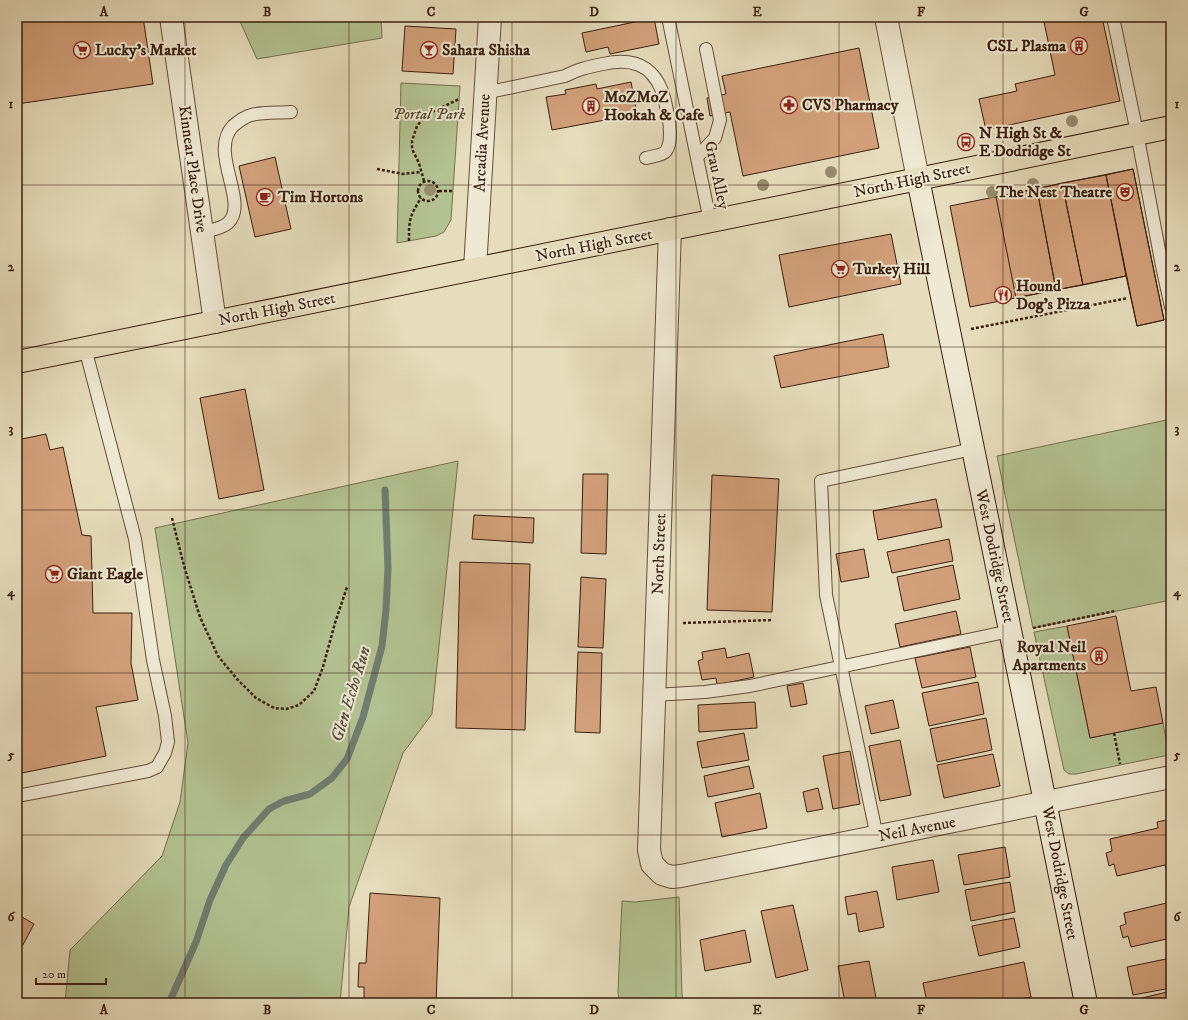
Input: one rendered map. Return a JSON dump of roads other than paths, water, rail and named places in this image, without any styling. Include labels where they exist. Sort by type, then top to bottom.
[{"type":"main road","name":"North High Street","points":[[17,362],[1171,127]]},
{"type":"street","name":"Kinnear Place Drive","points":[[171,17],[215,322]]},
{"type":"street","name":"Arcadia Avenue","points":[[475,269],[490,17]]},
{"type":"street","name":"West Dodridge Street","points":[[886,17],[1086,1003]]},
{"type":"street","name":"North Street","points":[[662,874],[652,864],[649,850],[670,229]]},
{"type":"street","name":"Neil Avenue","points":[[662,874],[672,877],[681,876],[1171,777]]},
{"type":"lane","name":"Grau Alley","points":[[668,17],[710,221]]},
{"type":"lane","points":[[1113,17],[1171,307]]},
{"type":"lane","points":[[697,158],[715,138],[720,120],[706,49]]},
{"type":"lane","points":[[485,93],[565,76],[577,70],[615,62],[640,64],[649,71],[656,80],[662,92],[670,132],[669,143],[666,151],[662,154],[646,158]]},
{"type":"lane","points":[[202,233],[222,227],[229,222],[233,215],[233,193],[224,157],[224,146],[231,128],[240,119],[251,115],[291,112]]},
{"type":"lane","points":[[17,796],[148,771],[156,767],[161,762],[168,742],[165,716],[153,660],[135,539],[85,348]]},
{"type":"lane","points":[[876,837],[826,595],[821,481],[973,449]]},
{"type":"lane","points":[[654,695],[705,692],[750,686],[1010,631]]},
{"type":"waterway","name":"Glen Echo Run","points":[[169,1003],[196,942],[210,900],[226,865],[243,838],[269,809],[284,801],[310,794],[332,778],[347,759],[363,717],[382,646],[386,610],[388,568],[385,490]]},
{"type":"place","name":"CSL Plasma","points":[[1079,46]]},
{"type":"place","name":"Lucky's Market","points":[[82,50]]},
{"type":"place","name":"Sahara Shisha","points":[[429,50]]},
{"type":"place","name":"CVS Pharmacy","points":[[789,105]]},
{"type":"place","name":"MoZMoZ Hookah & Cafe","points":[[591,106]]},
{"type":"place","name":"N High St & E Dodridge St","points":[[966,142]]},
{"type":"place","name":"The Nest Theatre","points":[[1125,192]]},
{"type":"place","name":"Tim Hortons","points":[[265,197]]},
{"type":"place","name":"Turkey Hill","points":[[840,269]]},
{"type":"place","name":"Hound Dog's Pizza","points":[[1003,295]]},
{"type":"place","name":"Giant Eagle","points":[[54,574]]},
{"type":"place","name":"Royal Neil Apartments","points":[[1099,656]]},
{"type":"park label","name":"Portal Park","points":[[429,114]]}]
